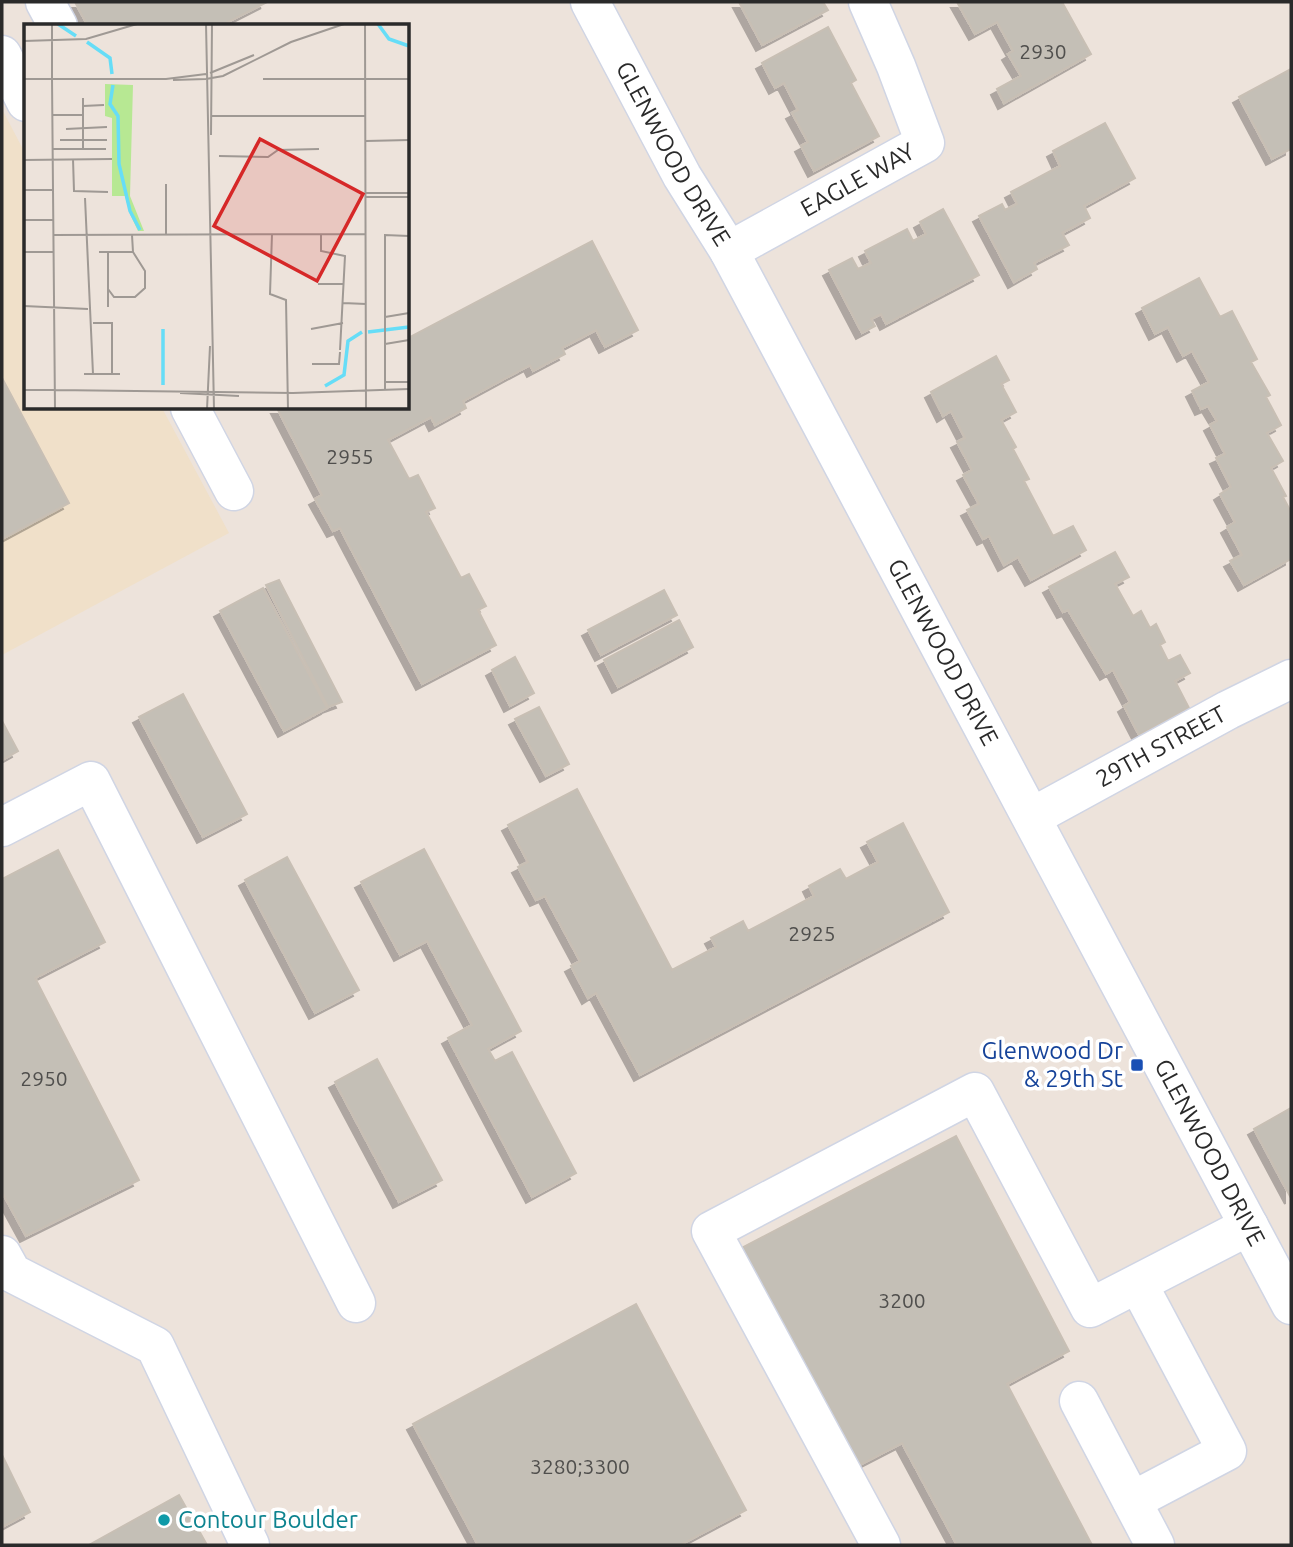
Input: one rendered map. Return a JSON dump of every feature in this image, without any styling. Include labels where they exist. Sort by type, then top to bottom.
[{"type":"street","points":[[45,2],[57,24]]},
{"type":"street","name":"GLENWOOD DRIVE","points":[[590,2],[682,176],[729,251],[1291,1305]]},
{"type":"street","name":"EAGLE WAY","points":[[729,251],[925,143],[868,2]]},
{"type":"street","points":[[2,55],[24,98]]},
{"type":"street","points":[[191,410],[234,491]]},
{"type":"street","name":"29TH STREET","points":[[1032,817],[1228,710],[1291,679]]},
{"type":"street","points":[[2,827],[91,781],[356,1303]]},
{"type":"street","points":[[881,1545],[711,1231],[975,1092],[1090,1308],[1250,1226]]},
{"type":"street","points":[[2,1255],[12,1273],[155,1346],[250,1545]]},
{"type":"street","points":[[1132,1500],[1227,1451],[1138,1284]]},
{"type":"street","points":[[1079,1401],[1155,1545]]},
{"type":"shaded area","points":[[2,109],[24,151],[24,410],[163,410],[229,533],[2,655]]},
{"type":"building","points":[[75,2],[267,2],[224,24],[87,24]]},
{"type":"building","points":[[739,2],[823,2],[828,10],[762,45]]},
{"type":"building","points":[[957,2],[1062,2],[1091,54],[1004,103],[997,89],[1021,76],[1008,54],[1013,51],[997,22],[975,34]]},
{"type":"building","points":[[828,27],[856,80],[851,83],[879,136],[814,171],[801,146],[808,142],[792,113],[798,110],[784,83],[775,88],[762,63]]},
{"type":"building","points":[[1291,69],[1291,149],[1272,159],[1239,97]]},
{"type":"building","points":[[1105,123],[1135,178],[1084,206],[1090,218],[1062,233],[1069,245],[1034,263],[1037,269],[1014,282],[979,216],[1002,204],[1005,210],[1017,204],[1011,192],[1060,166],[1053,151]]},
{"type":"building","points":[[943,209],[979,275],[886,324],[881,314],[871,319],[875,326],[862,333],[829,270],[852,258],[858,269],[871,263],[865,251],[907,229],[913,241],[926,234],[920,222]]},
{"type":"building","points":[[592,241],[638,330],[605,347],[596,330],[562,348],[565,354],[533,371],[530,365],[463,401],[466,408],[435,425],[431,417],[388,440],[409,479],[418,475],[435,508],[426,512],[461,578],[469,574],[486,606],[478,610],[496,645],[422,684],[340,528],[333,531],[315,499],[322,495],[278,410],[410,410],[410,337]]},
{"type":"building","points":[[1199,278],[1220,317],[1232,311],[1257,359],[1251,362],[1270,395],[1266,397],[1281,425],[1267,433],[1283,461],[1271,468],[1291,512],[1291,559],[1244,585],[1230,561],[1242,555],[1227,527],[1235,522],[1220,494],[1231,487],[1216,458],[1225,454],[1210,425],[1217,421],[1208,406],[1201,409],[1192,391],[1209,382],[1192,351],[1183,356],[1168,327],[1155,334],[1142,308]]},
{"type":"building","points":[[996,356],[1009,380],[1001,384],[1016,412],[1001,420],[1029,479],[1024,481],[1053,536],[1073,526],[1086,550],[1031,580],[1018,557],[1004,565],[989,536],[983,539],[967,510],[979,504],[963,475],[972,470],[957,442],[965,438],[951,411],[943,416],[931,392]]},
{"type":"building","points":[[2,378],[69,503],[2,539]]},
{"type":"building","points":[[1115,552],[1129,577],[1115,584],[1133,616],[1141,611],[1150,628],[1156,624],[1165,642],[1160,645],[1168,661],[1180,655],[1190,673],[1175,681],[1189,708],[1139,735],[1124,706],[1130,702],[1113,670],[1106,674],[1068,610],[1063,612],[1049,587]]},
{"type":"building","points":[[279,580],[342,702],[328,707],[266,585]]},
{"type":"building","points":[[263,588],[327,708],[284,731],[220,611]]},
{"type":"building","points":[[664,590],[677,615],[601,655],[588,630]]},
{"type":"building","points":[[679,620],[693,647],[618,687],[604,660]]},
{"type":"building","points":[[515,657],[534,693],[510,706],[492,670]]},
{"type":"building","points":[[183,694],[247,814],[203,837],[139,717]]},
{"type":"building","points":[[539,707],[569,764],[546,776],[515,719]]},
{"type":"building","points":[[2,721],[18,751],[2,760]]},
{"type":"building","points":[[577,789],[672,970],[716,947],[711,938],[743,921],[748,931],[814,896],[809,886],[840,869],[846,879],[878,862],[867,842],[903,823],[949,912],[640,1075],[596,993],[588,998],[571,966],[580,961],[545,896],[536,900],[518,867],[528,862],[508,825]]},
{"type":"building","points":[[424,849],[521,1031],[488,1049],[495,1061],[512,1052],[576,1173],[532,1197],[448,1038],[472,1025],[427,941],[400,955],[361,882]]},
{"type":"building","points":[[58,850],[105,942],[35,978],[139,1180],[26,1236],[2,1192],[2,879]]},
{"type":"building","points":[[287,857],[359,990],[315,1013],[245,880]]},
{"type":"building","points":[[377,1059],[442,1180],[399,1202],[335,1082]]},
{"type":"building","points":[[1291,1108],[1291,1198],[1254,1129]]},
{"type":"building","points":[[956,1136],[1069,1351],[1007,1384],[1092,1545],[957,1545],[902,1443],[850,1470],[736,1251]]},
{"type":"building","points":[[636,1304],[746,1510],[680,1545],[478,1545],[413,1424]]},
{"type":"building","points":[[2,1455],[30,1512],[2,1527]]},
{"type":"building","name":"Contour Boulder","points":[[179,1495],[207,1545],[89,1545]]},
{"type":"place","name":"Glenwood Dr & 29th St","points":[[1137,1065]]},
{"type":"place","name":"Contour Boulder","points":[[164,1520]]}]
